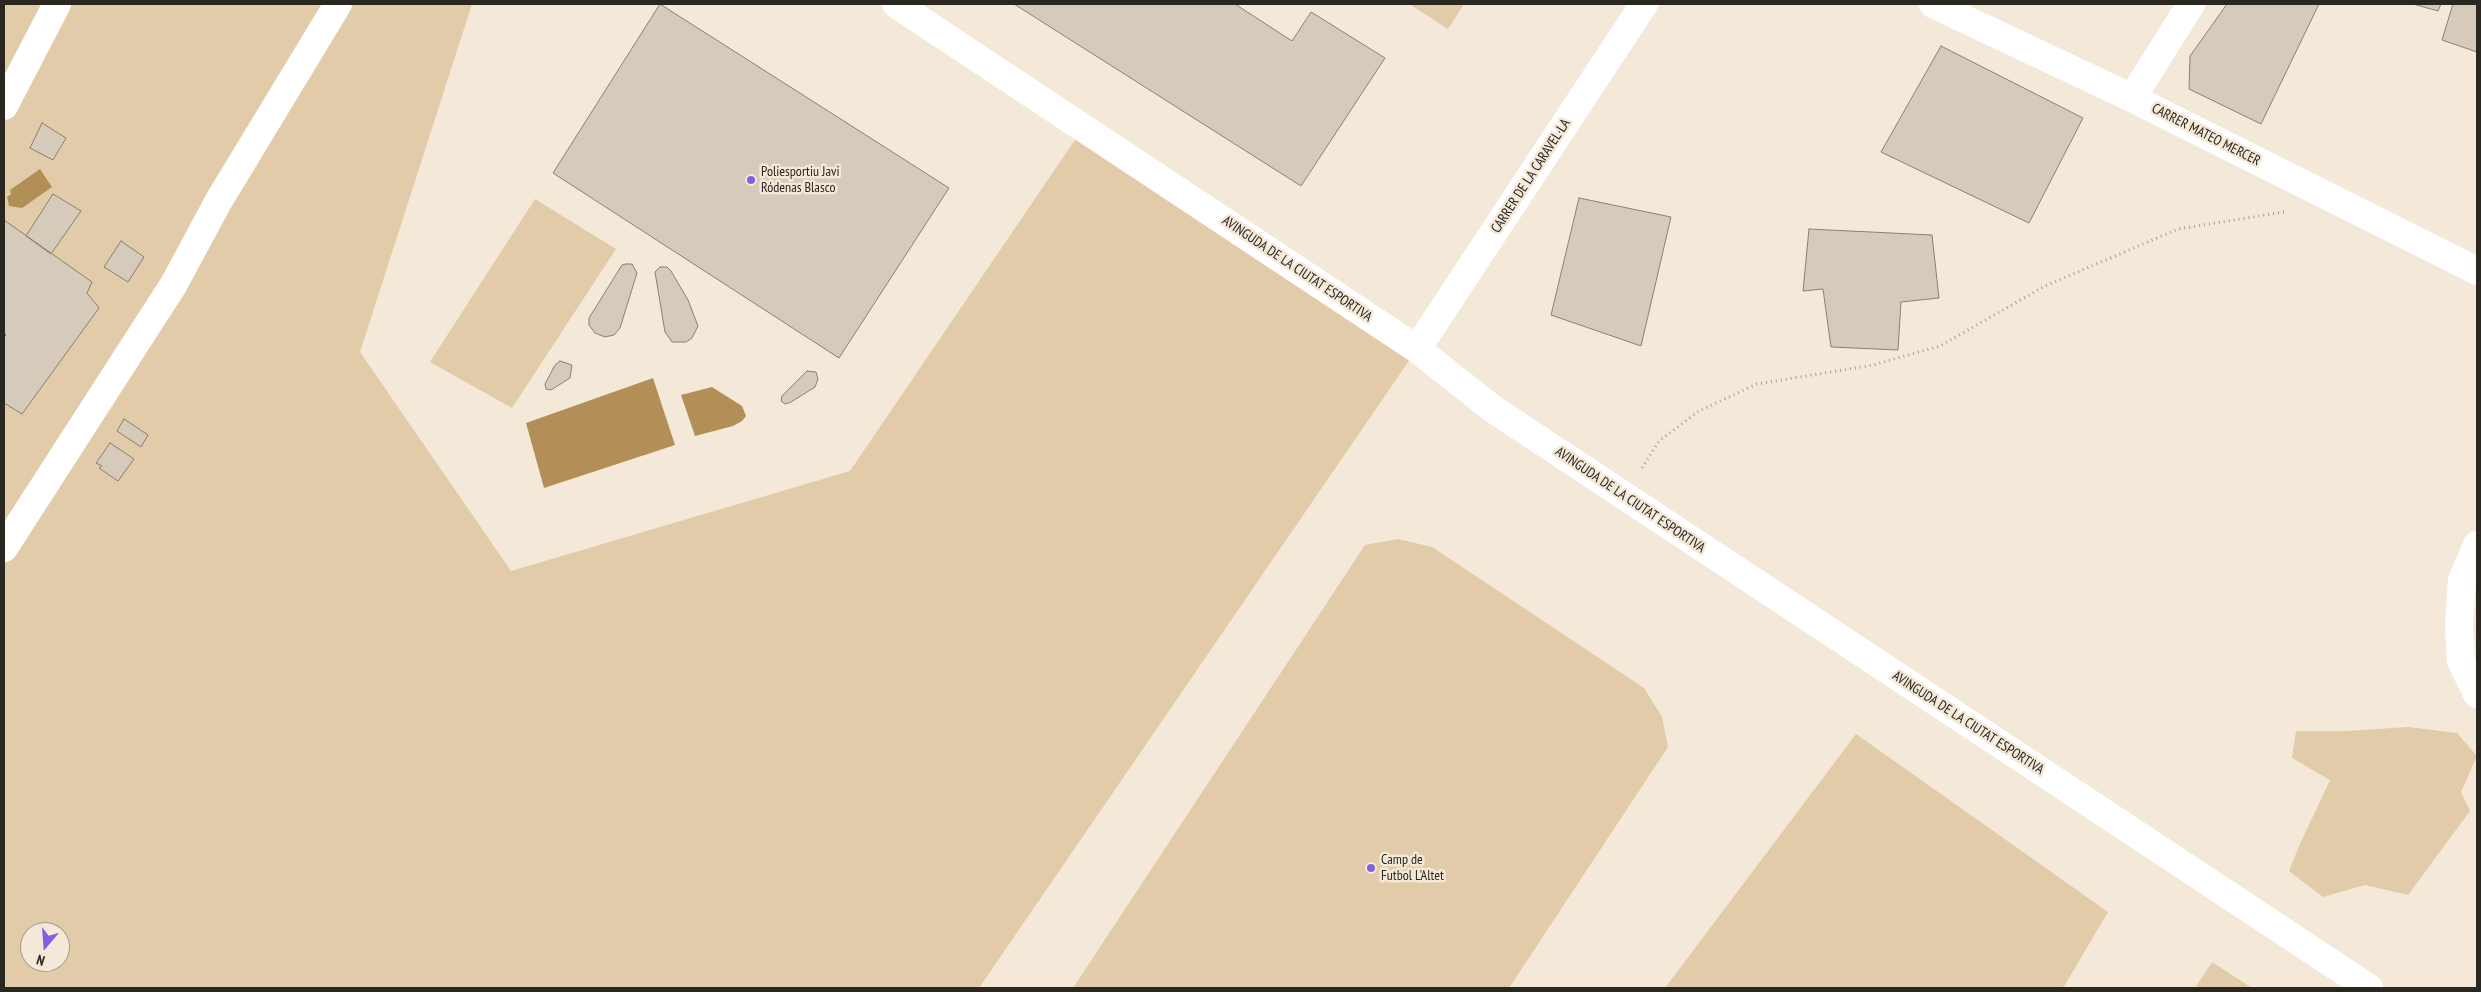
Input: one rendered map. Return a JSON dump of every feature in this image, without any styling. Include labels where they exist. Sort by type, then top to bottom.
[{"type":"street","points":[[4,106],[57,4]]},
{"type":"street","points":[[4,548],[174,284],[218,202],[338,4]]},
{"type":"street","name":"AVINGUDA DE LA CIUTAT ESPORTIVA","points":[[896,4],[1418,349],[1493,409],[2369,988]]},
{"type":"street","name":"CARRER DE LA CARAVEL·LA","points":[[1418,349],[1644,4]]},
{"type":"street","name":"CARRER MATEO MERCER","points":[[1933,4],[2132,98],[2477,271]]},
{"type":"street","points":[[2132,98],[2191,4]]},
{"type":"street","points":[[2477,545],[2462,580],[2459,625],[2461,661],[2477,694]]},
{"type":"path","points":[[1626,497],[1659,441],[1699,411],[1757,384],[1873,365],[1940,346],[2045,286],[2178,229],[2340,203]]},
{"type":"shaded area","points":[[4,4],[472,4],[360,352],[511,571],[850,471],[1083,128],[1417,349],[979,988],[4,988]]},
{"type":"shaded area","points":[[1409,4],[1464,4],[1448,29]]},
{"type":"shaded area","points":[[40,169],[52,187],[22,208],[9,206],[7,197],[11,194],[10,190]]},
{"type":"shaded area","points":[[535,199],[616,249],[512,408],[430,362]]},
{"type":"shaded area","points":[[653,378],[675,445],[544,488],[526,423]]},
{"type":"shaded area","points":[[712,387],[742,406],[746,416],[742,421],[733,426],[695,436],[681,395]]},
{"type":"shaded area","name":"Camp de Futbol L'Altet","points":[[1398,539],[1432,547],[1644,688],[1662,717],[1668,747],[1509,988],[1073,988],[1365,545]]},
{"type":"shaded area","points":[[2408,727],[2457,733],[2477,756],[2461,792],[2470,811],[2408,895],[2365,885],[2323,897],[2289,871],[2330,780],[2292,758],[2296,731],[2346,731]]},
{"type":"shaded area","points":[[1856,734],[2108,912],[2063,988],[1665,988]]},
{"type":"shaded area","points":[[2212,962],[2252,988],[2195,988]]},
{"type":"building","name":"Poliesportiu Javi Ródenas Blasco","points":[[660,4],[949,188],[839,358],[553,173]]},
{"type":"building","points":[[1014,4],[1235,4],[1292,41],[1311,12],[1385,58],[1301,186]]},
{"type":"building","points":[[2227,4],[2319,4],[2261,124],[2189,89],[2190,56]]},
{"type":"building","points":[[2413,4],[2441,4],[2438,11]]},
{"type":"building","points":[[2453,4],[2477,4],[2477,52],[2442,40]]},
{"type":"building","points":[[1941,46],[2083,118],[2029,223],[1881,152]]},
{"type":"building","points":[[42,123],[66,138],[53,160],[30,148]]},
{"type":"building","points":[[53,194],[81,211],[51,254],[26,236]]},
{"type":"building","points":[[1579,198],[1671,217],[1641,346],[1551,315]]},
{"type":"building","points":[[4,220],[92,282],[87,293],[99,308],[22,414],[4,403],[4,337],[6,335],[4,333]]},
{"type":"building","points":[[1809,229],[1932,235],[1939,298],[1901,302],[1898,350],[1831,347],[1823,289],[1803,291]]},
{"type":"building","points":[[121,241],[144,257],[128,282],[104,267]]},
{"type":"building","points":[[632,264],[637,273],[620,328],[614,335],[605,337],[595,333],[589,325],[589,318],[622,265]]},
{"type":"building","points":[[660,267],[667,267],[671,271],[688,300],[698,326],[692,338],[686,342],[672,342],[665,332],[655,272]]},
{"type":"building","points":[[560,361],[572,365],[570,378],[551,390],[546,389],[545,384],[555,365]]},
{"type":"building","points":[[807,371],[816,372],[818,379],[815,387],[791,402],[785,404],[781,401],[782,396]]},
{"type":"building","points":[[124,419],[148,435],[141,447],[117,431]]},
{"type":"building","points":[[110,443],[134,459],[118,481],[99,468],[102,466],[96,463]]},
{"type":"place","name":"Poliesportiu Javi Ródenas Blasco","points":[[751,180]]},
{"type":"place","name":"Camp de Futbol L'Altet","points":[[1371,868]]}]
